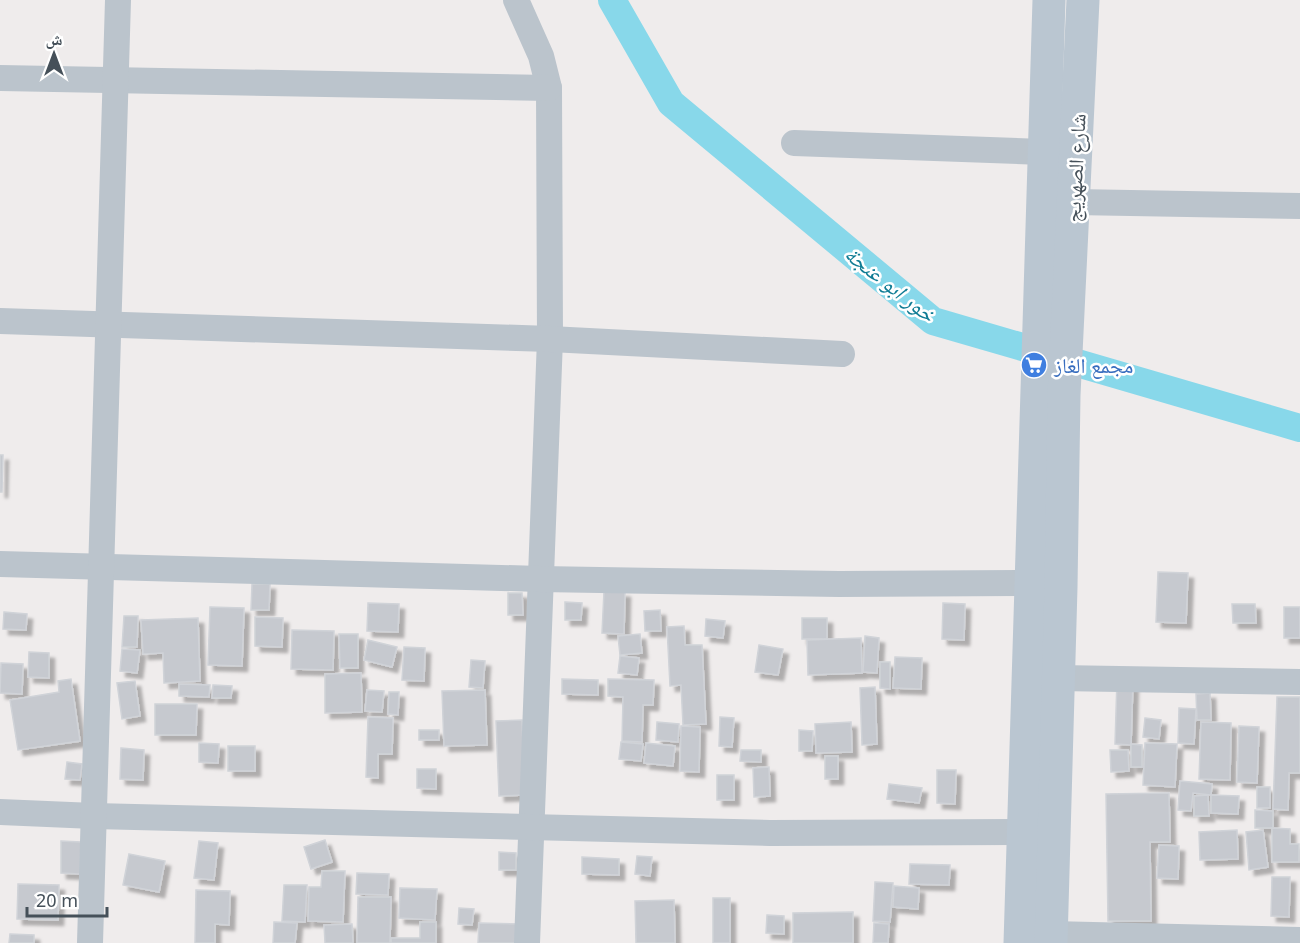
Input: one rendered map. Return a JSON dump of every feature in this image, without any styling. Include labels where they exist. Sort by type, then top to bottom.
[{"type":"main road","name":"شارع الصهريج","points":[[1049,0],[1043,152],[1053,334]]},
{"type":"main road","name":"شارع الصهريج","points":[[1053,334],[1074,202],[1083,0]]},
{"type":"main road","points":[[1051,939],[1058,678],[1051,391],[1053,334]]},
{"type":"main road","points":[[1020,943],[1030,583],[1051,391]]},
{"type":"street","points":[[90,943],[118,0]]},
{"type":"street","points":[[516,0],[541,56],[549,88],[550,339],[527,943]]},
{"type":"street","points":[[0,78],[549,88]]},
{"type":"street","points":[[794,143],[1043,152]]},
{"type":"street","points":[[1074,202],[1300,206]]},
{"type":"street","points":[[0,321],[550,339],[842,354]]},
{"type":"street","points":[[0,564],[540,579],[839,584],[1030,583]]},
{"type":"street","points":[[1058,678],[1300,682]]},
{"type":"street","points":[[0,812],[770,833],[1024,832]]},
{"type":"street","points":[[1051,939],[1300,940]]},
{"type":"building","points":[[0,455],[3,455],[2,492],[0,492]]},
{"type":"building","points":[[1158,572],[1188,573],[1186,623],[1156,622]]},
{"type":"building","points":[[252,584],[270,584],[269,610],[251,610]]},
{"type":"building","points":[[604,591],[625,592],[624,634],[602,633]]},
{"type":"building","points":[[508,593],[522,593],[523,615],[508,615]]},
{"type":"building","points":[[565,602],[582,603],[581,620],[565,620]]},
{"type":"building","points":[[368,603],[399,604],[398,632],[367,631]]},
{"type":"building","points":[[943,603],[965,604],[964,640],[942,639]]},
{"type":"building","points":[[1232,604],[1255,604],[1256,623],[1233,623]]},
{"type":"building","points":[[210,607],[244,608],[242,666],[208,665]]},
{"type":"building","points":[[1284,607],[1300,607],[1300,638],[1284,638]]},
{"type":"building","points":[[660,610],[661,631],[645,631],[644,611]]},
{"type":"building","points":[[4,612],[27,614],[26,630],[3,629]]},
{"type":"building","points":[[124,616],[138,616],[137,647],[122,647]]},
{"type":"building","points":[[255,617],[283,618],[282,647],[255,646]]},
{"type":"building","points":[[198,618],[200,681],[164,683],[163,653],[143,654],[141,620]]},
{"type":"building","points":[[802,618],[827,618],[827,639],[802,639]]},
{"type":"building","points":[[706,619],[725,621],[723,638],[705,636]]},
{"type":"building","points":[[684,626],[685,645],[702,645],[706,724],[683,725],[681,685],[670,686],[667,627]]},
{"type":"building","points":[[292,630],[334,631],[333,670],[291,669]]},
{"type":"building","points":[[339,634],[358,634],[358,668],[340,668]]},
{"type":"building","points":[[640,634],[642,653],[620,655],[618,636]]},
{"type":"building","points":[[865,636],[879,638],[877,673],[863,672]]},
{"type":"building","points":[[861,638],[862,673],[808,675],[807,640]]},
{"type":"building","points":[[368,640],[397,647],[392,667],[364,660]]},
{"type":"building","points":[[759,645],[783,649],[778,675],[755,672]]},
{"type":"building","points":[[404,647],[425,648],[424,681],[402,680]]},
{"type":"building","points":[[122,649],[140,650],[137,673],[120,671]]},
{"type":"building","points":[[29,652],[49,653],[49,678],[28,677]]},
{"type":"building","points":[[620,656],[639,658],[637,675],[618,673]]},
{"type":"building","points":[[895,657],[922,658],[921,689],[893,688]]},
{"type":"building","points":[[471,660],[485,661],[483,688],[469,687]]},
{"type":"building","points":[[880,662],[890,662],[890,689],[880,688]]},
{"type":"building","points":[[1,663],[23,664],[22,694],[0,693]]},
{"type":"building","points":[[361,673],[362,712],[325,713],[325,674]]},
{"type":"building","points":[[71,679],[80,741],[18,750],[10,700],[59,692],[58,681]]},
{"type":"building","points":[[562,679],[598,680],[598,695],[562,694]]},
{"type":"building","points":[[608,679],[654,680],[653,705],[643,705],[642,742],[622,741],[623,697],[608,696]]},
{"type":"building","points":[[1117,679],[1133,680],[1131,745],[1115,744]]},
{"type":"building","points":[[135,681],[140,716],[122,719],[117,683]]},
{"type":"building","points":[[179,684],[210,685],[209,697],[179,696]]},
{"type":"building","points":[[213,685],[232,686],[231,698],[212,698]]},
{"type":"building","points":[[875,687],[877,744],[862,745],[860,688]]},
{"type":"building","points":[[367,690],[384,691],[382,712],[365,711]]},
{"type":"building","points":[[485,690],[487,745],[444,746],[442,691]]},
{"type":"building","points":[[389,692],[399,692],[398,715],[388,714]]},
{"type":"building","points":[[1210,693],[1211,720],[1197,720],[1196,694]]},
{"type":"building","points":[[1277,697],[1300,697],[1300,773],[1289,773],[1288,810],[1273,809]]},
{"type":"building","points":[[155,704],[197,704],[196,735],[155,735]]},
{"type":"building","points":[[1179,708],[1196,709],[1194,744],[1178,743]]},
{"type":"building","points":[[368,717],[393,718],[392,754],[378,754],[378,778],[366,777]]},
{"type":"building","points":[[720,717],[734,718],[732,747],[719,746]]},
{"type":"building","points":[[1145,718],[1161,720],[1159,739],[1143,737]]},
{"type":"building","points":[[522,720],[525,795],[499,796],[496,721]]},
{"type":"building","points":[[657,722],[679,724],[678,742],[656,740]]},
{"type":"building","points":[[851,722],[852,752],[816,753],[815,724]]},
{"type":"building","points":[[1201,722],[1231,723],[1230,780],[1199,779]]},
{"type":"building","points":[[681,726],[700,727],[699,772],[680,771]]},
{"type":"building","points":[[1239,726],[1259,727],[1257,783],[1237,782]]},
{"type":"building","points":[[419,730],[439,730],[439,740],[419,740]]},
{"type":"building","points":[[799,730],[813,731],[812,751],[799,751]]},
{"type":"building","points":[[621,742],[643,744],[641,761],[619,759]]},
{"type":"building","points":[[199,743],[219,744],[218,763],[199,762]]},
{"type":"building","points":[[646,743],[675,746],[673,766],[644,763]]},
{"type":"building","points":[[1145,743],[1177,744],[1175,787],[1143,785]]},
{"type":"building","points":[[1131,744],[1142,745],[1142,767],[1131,767]]},
{"type":"building","points":[[228,746],[255,746],[255,771],[228,771]]},
{"type":"building","points":[[121,748],[144,750],[143,780],[120,779]]},
{"type":"building","points":[[741,750],[761,750],[761,762],[740,761]]},
{"type":"building","points":[[1110,750],[1128,750],[1129,771],[1111,772]]},
{"type":"building","points":[[825,756],[838,756],[838,779],[825,779]]},
{"type":"building","points":[[67,762],[82,764],[80,780],[65,779]]},
{"type":"building","points":[[769,767],[770,796],[754,797],[753,768]]},
{"type":"building","points":[[417,769],[436,769],[436,789],[417,788]]},
{"type":"building","points":[[937,770],[956,770],[955,804],[937,803]]},
{"type":"building","points":[[717,775],[734,775],[734,800],[717,800]]},
{"type":"building","points":[[1180,781],[1212,784],[1211,795],[1193,793],[1191,811],[1178,810]]},
{"type":"building","points":[[889,784],[922,788],[919,803],[887,799]]},
{"type":"building","points":[[1257,787],[1270,787],[1270,808],[1257,808]]},
{"type":"building","points":[[1169,793],[1170,842],[1150,842],[1151,921],[1108,921],[1106,794]]},
{"type":"building","points":[[1208,795],[1209,816],[1194,816],[1194,796]]},
{"type":"building","points":[[1211,795],[1239,796],[1238,814],[1211,813]]},
{"type":"building","points":[[1255,810],[1273,811],[1273,828],[1255,828]]},
{"type":"building","points":[[1272,828],[1290,829],[1290,844],[1299,844],[1299,862],[1272,862]]},
{"type":"building","points":[[1237,830],[1238,859],[1200,860],[1199,832]]},
{"type":"building","points":[[1263,830],[1268,867],[1249,870],[1246,832]]},
{"type":"building","points":[[325,840],[332,862],[311,869],[304,847]]},
{"type":"building","points":[[61,841],[81,842],[80,874],[61,873]]},
{"type":"building","points":[[199,841],[218,843],[214,880],[194,878]]},
{"type":"building","points":[[1159,845],[1179,846],[1178,879],[1157,878]]},
{"type":"building","points":[[499,852],[516,853],[516,870],[499,870]]},
{"type":"building","points":[[129,854],[165,861],[159,892],[123,885]]},
{"type":"building","points":[[637,856],[652,857],[650,876],[635,874]]},
{"type":"building","points":[[582,857],[619,859],[619,875],[582,874]]},
{"type":"building","points":[[910,864],[950,865],[949,885],[909,884]]},
{"type":"building","points":[[322,871],[345,871],[343,922],[308,921],[309,887],[321,887]]},
{"type":"building","points":[[357,873],[389,874],[388,895],[356,894]]},
{"type":"building","points":[[1272,877],[1290,877],[1289,917],[1271,916]]},
{"type":"building","points":[[875,882],[893,883],[890,922],[873,921]]},
{"type":"building","points":[[18,884],[59,885],[58,920],[17,919]]},
{"type":"building","points":[[284,885],[307,885],[305,922],[282,921]]},
{"type":"building","points":[[894,886],[919,888],[918,909],[893,907]]},
{"type":"building","points":[[400,888],[437,889],[435,920],[399,918]]},
{"type":"building","points":[[196,890],[230,891],[229,925],[215,924],[215,943],[195,943]]},
{"type":"building","points":[[358,897],[391,897],[390,943],[357,943]]},
{"type":"building","points":[[713,898],[730,898],[730,943],[713,943]]},
{"type":"building","points":[[674,900],[675,943],[636,943],[635,901]]},
{"type":"building","points":[[459,908],[474,909],[472,925],[458,924]]},
{"type":"building","points":[[853,912],[853,943],[793,943],[793,913]]},
{"type":"building","points":[[767,915],[784,916],[784,934],[766,933]]},
{"type":"building","points":[[274,922],[297,923],[295,943],[273,943]]},
{"type":"building","points":[[420,922],[436,922],[436,943],[391,943],[391,938],[420,938]]},
{"type":"building","points":[[479,923],[518,924],[517,943],[478,943]]},
{"type":"building","points":[[874,923],[889,924],[888,943],[873,943]]},
{"type":"building","points":[[352,924],[353,943],[325,943],[324,925]]},
{"type":"building","points":[[10,934],[34,935],[34,943],[9,943]]},
{"type":"waterway","name":"خور ابو عنجة","points":[[612,0],[671,103],[933,321],[1300,428]]},
{"type":"place","name":"مجمع الغاز","points":[[1034,365]]}]
